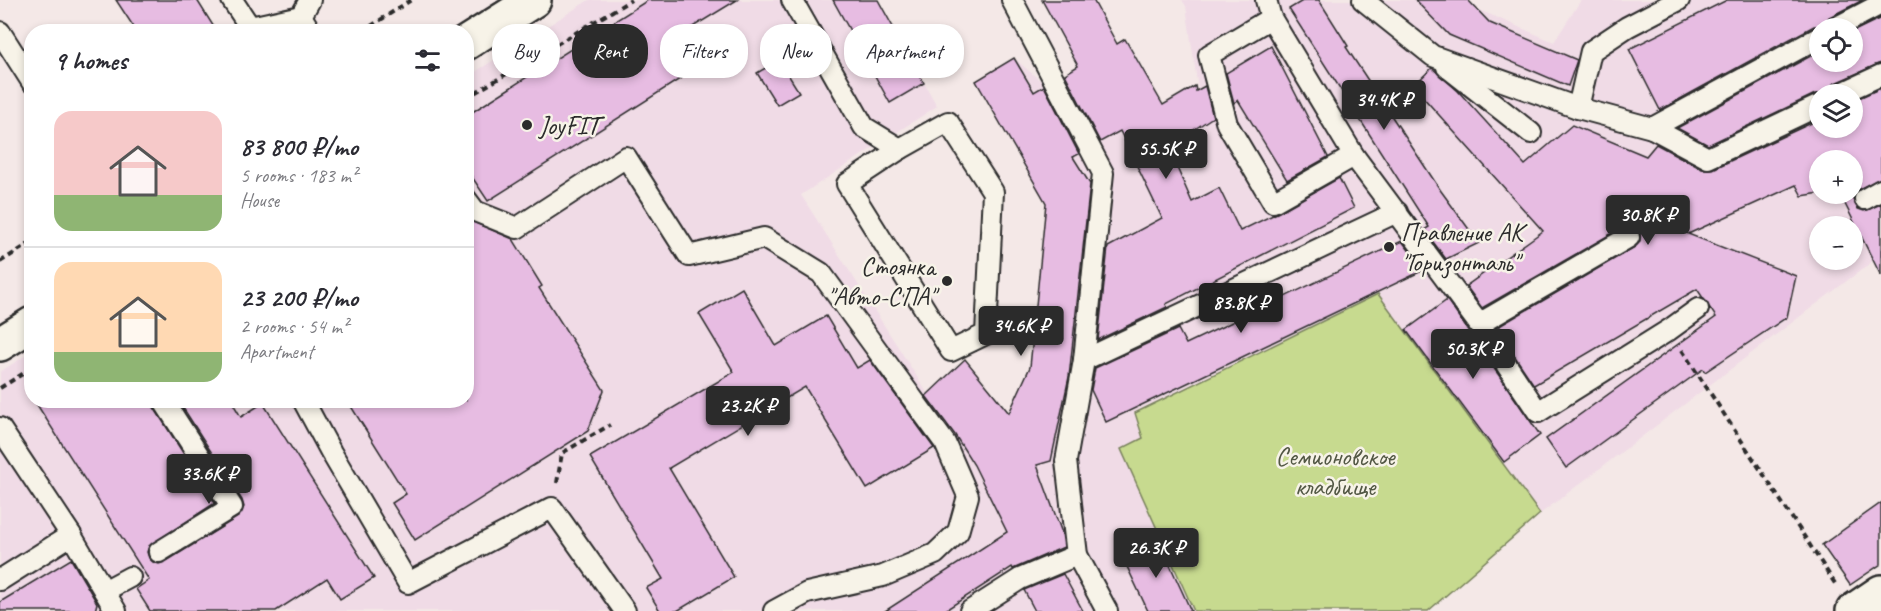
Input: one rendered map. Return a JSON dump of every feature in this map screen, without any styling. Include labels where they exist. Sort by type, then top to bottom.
[{"type":"street","points":[[474,38],[534,0]]},
{"type":"street","points":[[0,344],[24,329]]},
{"type":"street","points":[[1846,601],[1881,592]]},
{"type":"lane","points":[[232,0],[248,24]]},
{"type":"lane","points":[[792,0],[864,127],[900,149]]},
{"type":"lane","points":[[1012,0],[1103,173],[1084,360],[1066,461],[1077,555],[1107,611]]},
{"type":"lane","points":[[1363,0],[1531,133]]},
{"type":"lane","points":[[1578,108],[1591,51],[1627,27],[1679,0]]},
{"type":"lane","points":[[1854,18],[1881,4]]},
{"type":"lane","points":[[1354,156],[1273,202],[1227,124],[1209,55],[1268,9],[1354,156],[1479,324],[1538,412],[1669,330],[1698,309]]},
{"type":"lane","points":[[266,24],[307,16]]},
{"type":"lane","points":[[0,32],[24,70]]},
{"type":"lane","points":[[1652,128],[1809,43]]},
{"type":"lane","points":[[1433,56],[1578,108],[1652,128],[1708,158],[1809,110]]},
{"type":"lane","points":[[1862,84],[1881,75]]},
{"type":"lane","points":[[948,122],[993,192],[986,334],[951,351],[847,184],[900,149],[948,122]]},
{"type":"lane","points":[[474,210],[517,228],[626,157],[689,256],[764,238],[820,273],[945,443],[969,496],[958,532],[935,554],[883,576],[807,593],[774,611]]},
{"type":"lane","points":[[1084,360],[1397,212]]},
{"type":"lane","points":[[1479,324],[1629,237]]},
{"type":"lane","points":[[159,552],[232,507],[168,408]]},
{"type":"lane","points":[[307,408],[408,582],[552,507],[626,611]]},
{"type":"lane","points":[[0,428],[71,535],[117,611]]},
{"type":"lane","points":[[0,580],[71,535]]},
{"type":"lane","points":[[970,611],[1020,579],[1077,555]]},
{"type":"lane","points":[[104,591],[130,577]]},
{"type":"path","points":[[374,24],[411,0]]},
{"type":"path","points":[[474,93],[632,0]]},
{"type":"path","points":[[0,262],[24,247]]},
{"type":"path","points":[[1669,330],[1846,601]]},
{"type":"path","points":[[0,388],[24,373]]},
{"type":"path","points":[[562,453],[610,425]]},
{"type":"shaded area","points":[[589,0],[878,0],[891,24],[844,24],[844,78],[921,78],[937,106],[801,195],[933,402],[929,393],[965,359],[1009,413],[1030,367],[1046,203],[976,81],[1014,58],[1107,138],[1150,114],[1168,147],[1203,123],[1186,6],[1182,0],[1468,0],[1477,9],[1554,42],[1581,0],[1881,0],[1881,257],[1863,269],[1863,216],[1809,216],[1809,270],[1861,270],[1540,514],[1378,294],[1122,449],[1194,611],[0,611],[0,372],[24,357],[24,408],[474,408],[474,73],[492,61],[492,78],[560,78],[560,24],[551,24]]},
{"type":"green space","name":"Семионовское кладбище","points":[[1378,294],[1540,514],[1428,611],[1194,611],[1121,449],[1143,438],[1135,413]]},
{"type":"building","points":[[116,0],[197,0],[212,24],[132,24]]},
{"type":"building","points":[[648,0],[737,0],[698,24],[660,24],[660,78],[681,78],[488,201],[474,180],[474,111],[526,78],[560,78],[560,56],[572,48],[572,78],[648,78],[648,24],[610,24]]},
{"type":"building","points":[[833,0],[878,0],[891,24],[846,24]]},
{"type":"building","points":[[1042,0],[1093,0],[1117,44],[1125,39],[1163,105],[1195,86],[1196,91],[1205,86],[1213,117],[1168,147],[1192,202],[1219,188],[1240,231],[1339,178],[1354,208],[1166,304],[1167,307],[1098,340],[1108,247],[1162,218],[1120,131],[1100,142],[1065,74],[1078,66]]},
{"type":"building","points":[[1304,0],[1319,0],[1348,46],[1346,47],[1441,191],[1479,243],[1446,259],[1424,230],[1429,227],[1289,9]]},
{"type":"building","points":[[1415,0],[1468,0],[1490,23],[1577,60],[1568,86],[1449,35]]},
{"type":"building","points":[[1727,0],[1863,0],[1828,18],[1809,18],[1809,29],[1660,110],[1629,49]]},
{"type":"building","points":[[1881,18],[1881,63],[1863,71],[1863,27]]},
{"type":"building","points":[[1271,46],[1328,157],[1287,180],[1238,100],[1234,103],[1226,73]]},
{"type":"building","points":[[1809,57],[1809,72],[1860,72],[1834,84],[1809,84],[1809,97],[1708,145],[1677,128]]},
{"type":"building","points":[[1014,58],[1034,92],[1044,86],[1079,154],[1073,157],[1090,184],[1069,377],[1051,461],[1037,465],[1062,533],[1064,547],[1013,569],[1012,567],[944,611],[885,611],[1007,532],[974,465],[926,396],[965,359],[1009,413],[1030,367],[1046,203],[976,81]]},
{"type":"building","points":[[1432,68],[1458,91],[1525,165],[1572,125],[1646,156],[1656,144],[1702,169],[1713,169],[1809,124],[1809,138],[1863,138],[1863,96],[1881,88],[1881,178],[1863,187],[1863,150],[1809,150],[1809,195],[1802,196],[1796,185],[1688,234],[1796,276],[1787,317],[1705,372],[1703,369],[1566,468],[1546,439],[1716,317],[1697,289],[1534,385],[1496,328],[1635,247],[1640,242],[1640,232],[1634,226],[1623,227],[1482,308],[1466,286],[1543,231],[1413,86]]},
{"type":"building","points":[[760,78],[790,78],[799,92],[777,105]]},
{"type":"building","points":[[876,78],[921,78],[924,83],[890,103]]},
{"type":"building","points":[[1845,204],[1856,204],[1858,209],[1864,211],[1881,204],[1881,276],[1863,240],[1863,216],[1851,216]]},
{"type":"building","points":[[474,222],[513,239],[542,286],[539,288],[604,390],[588,431],[415,540],[392,503],[406,494],[352,408],[474,408]]},
{"type":"building","points":[[1402,241],[1424,270],[1106,422],[1091,390],[1095,368],[1178,329],[1186,344]]},
{"type":"building","points":[[742,288],[776,346],[826,316],[857,368],[870,360],[934,448],[867,489],[805,387],[669,468],[734,577],[677,611],[660,611],[646,588],[663,579],[590,457],[734,372],[699,314]]},
{"type":"building","points":[[1447,300],[1540,435],[1504,462],[1406,330]]},
{"type":"building","points":[[39,408],[154,408],[215,503],[149,546],[147,552],[149,558],[159,564],[238,517],[244,507],[242,500],[183,408],[236,408],[241,417],[255,408],[266,408],[374,578],[340,599],[327,578],[276,611],[150,611],[136,589],[149,580]]},
{"type":"building","points":[[1881,503],[1881,564],[1850,585],[1822,545]]},
{"type":"building","points":[[1158,539],[1191,611],[1148,611],[1122,556]]},
{"type":"building","points":[[71,559],[97,603],[95,611],[0,611],[0,602]]},
{"type":"building","points":[[1063,574],[1083,611],[1035,611],[1024,590]]},
{"type":"place","name":"JoyFIT","points":[[527,125]]},
{"type":"place","name":"Правление АК \"Горизонталь\"","points":[[1389,247]]},
{"type":"place","name":"Стоянка \"Авто-СПА\"","points":[[947,281]]}]
